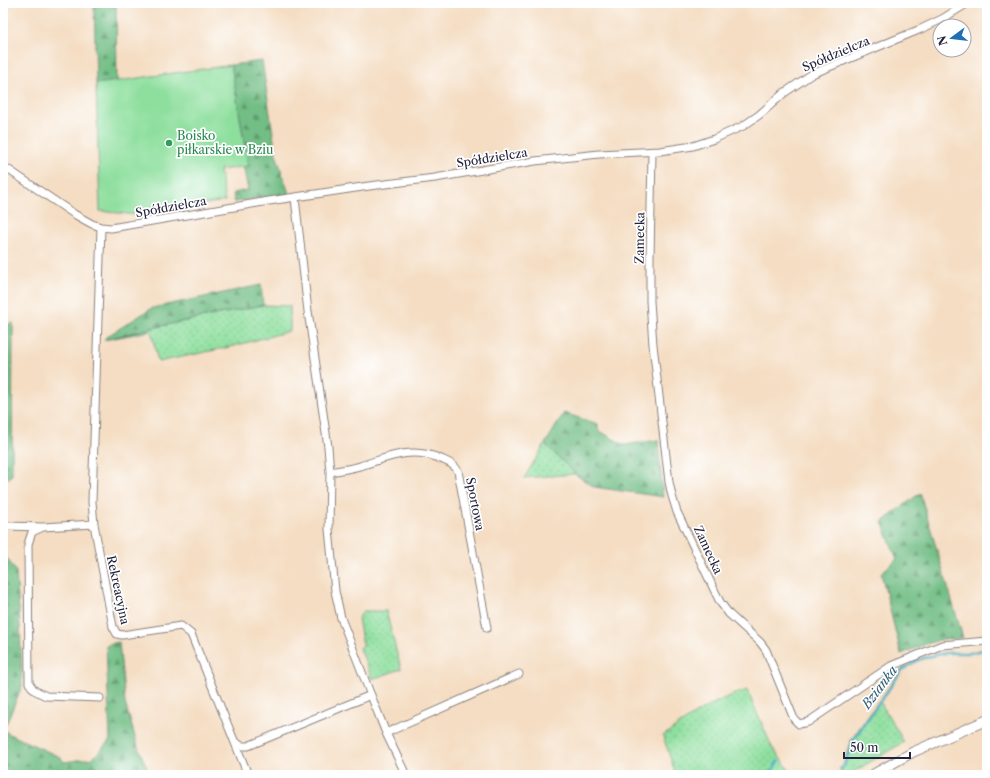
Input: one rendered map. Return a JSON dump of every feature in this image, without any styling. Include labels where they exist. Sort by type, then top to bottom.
[{"type":"street","name":"Spółdzielcza","points":[[3,166],[74,214],[92,224],[111,228],[369,186],[434,178],[535,162],[599,154],[652,152],[693,146],[727,134],[743,126],[759,115],[784,93],[812,74],[922,29],[968,3]]},
{"type":"street","name":"Zamecka","points":[[652,152],[650,301],[658,398],[672,496],[677,512],[720,602],[729,614],[760,642],[766,650],[794,720],[799,724],[808,722],[891,666],[934,648],[942,645],[987,641]]},
{"type":"street","points":[[295,198],[308,311],[327,440],[330,472],[329,528],[335,591],[341,618],[371,696],[386,733],[406,775]]},
{"type":"street","name":"Rekreacyjna","points":[[101,227],[92,502],[94,524],[113,627],[117,634],[122,635],[181,626],[191,634],[248,775]]},
{"type":"street","name":"Sportowa","points":[[330,472],[352,468],[381,458],[411,452],[430,454],[455,466],[458,471],[487,628]]},
{"type":"street","points":[[6,526],[43,527],[94,524]]},
{"type":"street","points":[[43,527],[32,532],[28,544],[29,683],[34,690],[46,696],[100,698]]},
{"type":"street","points":[[386,733],[519,674]]},
{"type":"street","points":[[235,742],[242,746],[248,746],[371,696]]},
{"type":"street","points":[[872,775],[920,749],[987,720]]},
{"type":"green space","points":[[94,3],[116,3],[117,81],[96,84]]},
{"type":"green space","points":[[262,61],[276,154],[289,194],[234,202],[233,193],[248,190],[243,165],[248,165],[231,65]]},
{"type":"green space","points":[[231,65],[248,166],[220,170],[225,201],[137,215],[100,211],[96,84]]},
{"type":"green space","points":[[261,285],[263,305],[151,328],[104,340],[106,337],[152,308]]},
{"type":"green space","points":[[263,305],[290,306],[290,331],[234,346],[158,362],[151,331],[104,340],[166,325]]},
{"type":"green space","points":[[13,323],[12,475],[3,482],[3,326]]},
{"type":"green space","points":[[564,413],[598,424],[598,430],[624,445],[658,440],[663,497],[594,487],[575,474],[545,444]]},
{"type":"green space","points":[[545,444],[575,474],[524,478]]},
{"type":"green space","points":[[920,493],[963,638],[939,640],[901,654],[881,573],[897,559],[882,522]]},
{"type":"green space","points":[[3,552],[16,572],[20,624],[22,686],[4,729],[9,734],[60,757],[64,762],[93,758],[110,740],[106,645],[119,642],[125,703],[138,747],[150,775],[3,775]]},
{"type":"green space","points":[[363,611],[386,611],[401,669],[372,679],[360,648],[363,645],[358,619]]},
{"type":"green space","points":[[747,690],[772,747],[793,775],[676,775],[663,736],[693,715],[713,704],[724,698]]},
{"type":"green space","points":[[879,700],[904,742],[848,775],[840,775],[851,740]]},
{"type":"waterway","name":"Bzianka","points":[[840,769],[844,766],[853,740],[902,670],[918,660],[931,656],[946,653],[970,653],[987,649]]},
{"type":"waterway","name":"Bzianka","points":[[764,775],[772,771],[778,761]]},
{"type":"place","name":"Boisko piłkarskie w Bziu","points":[[169,143]]}]
